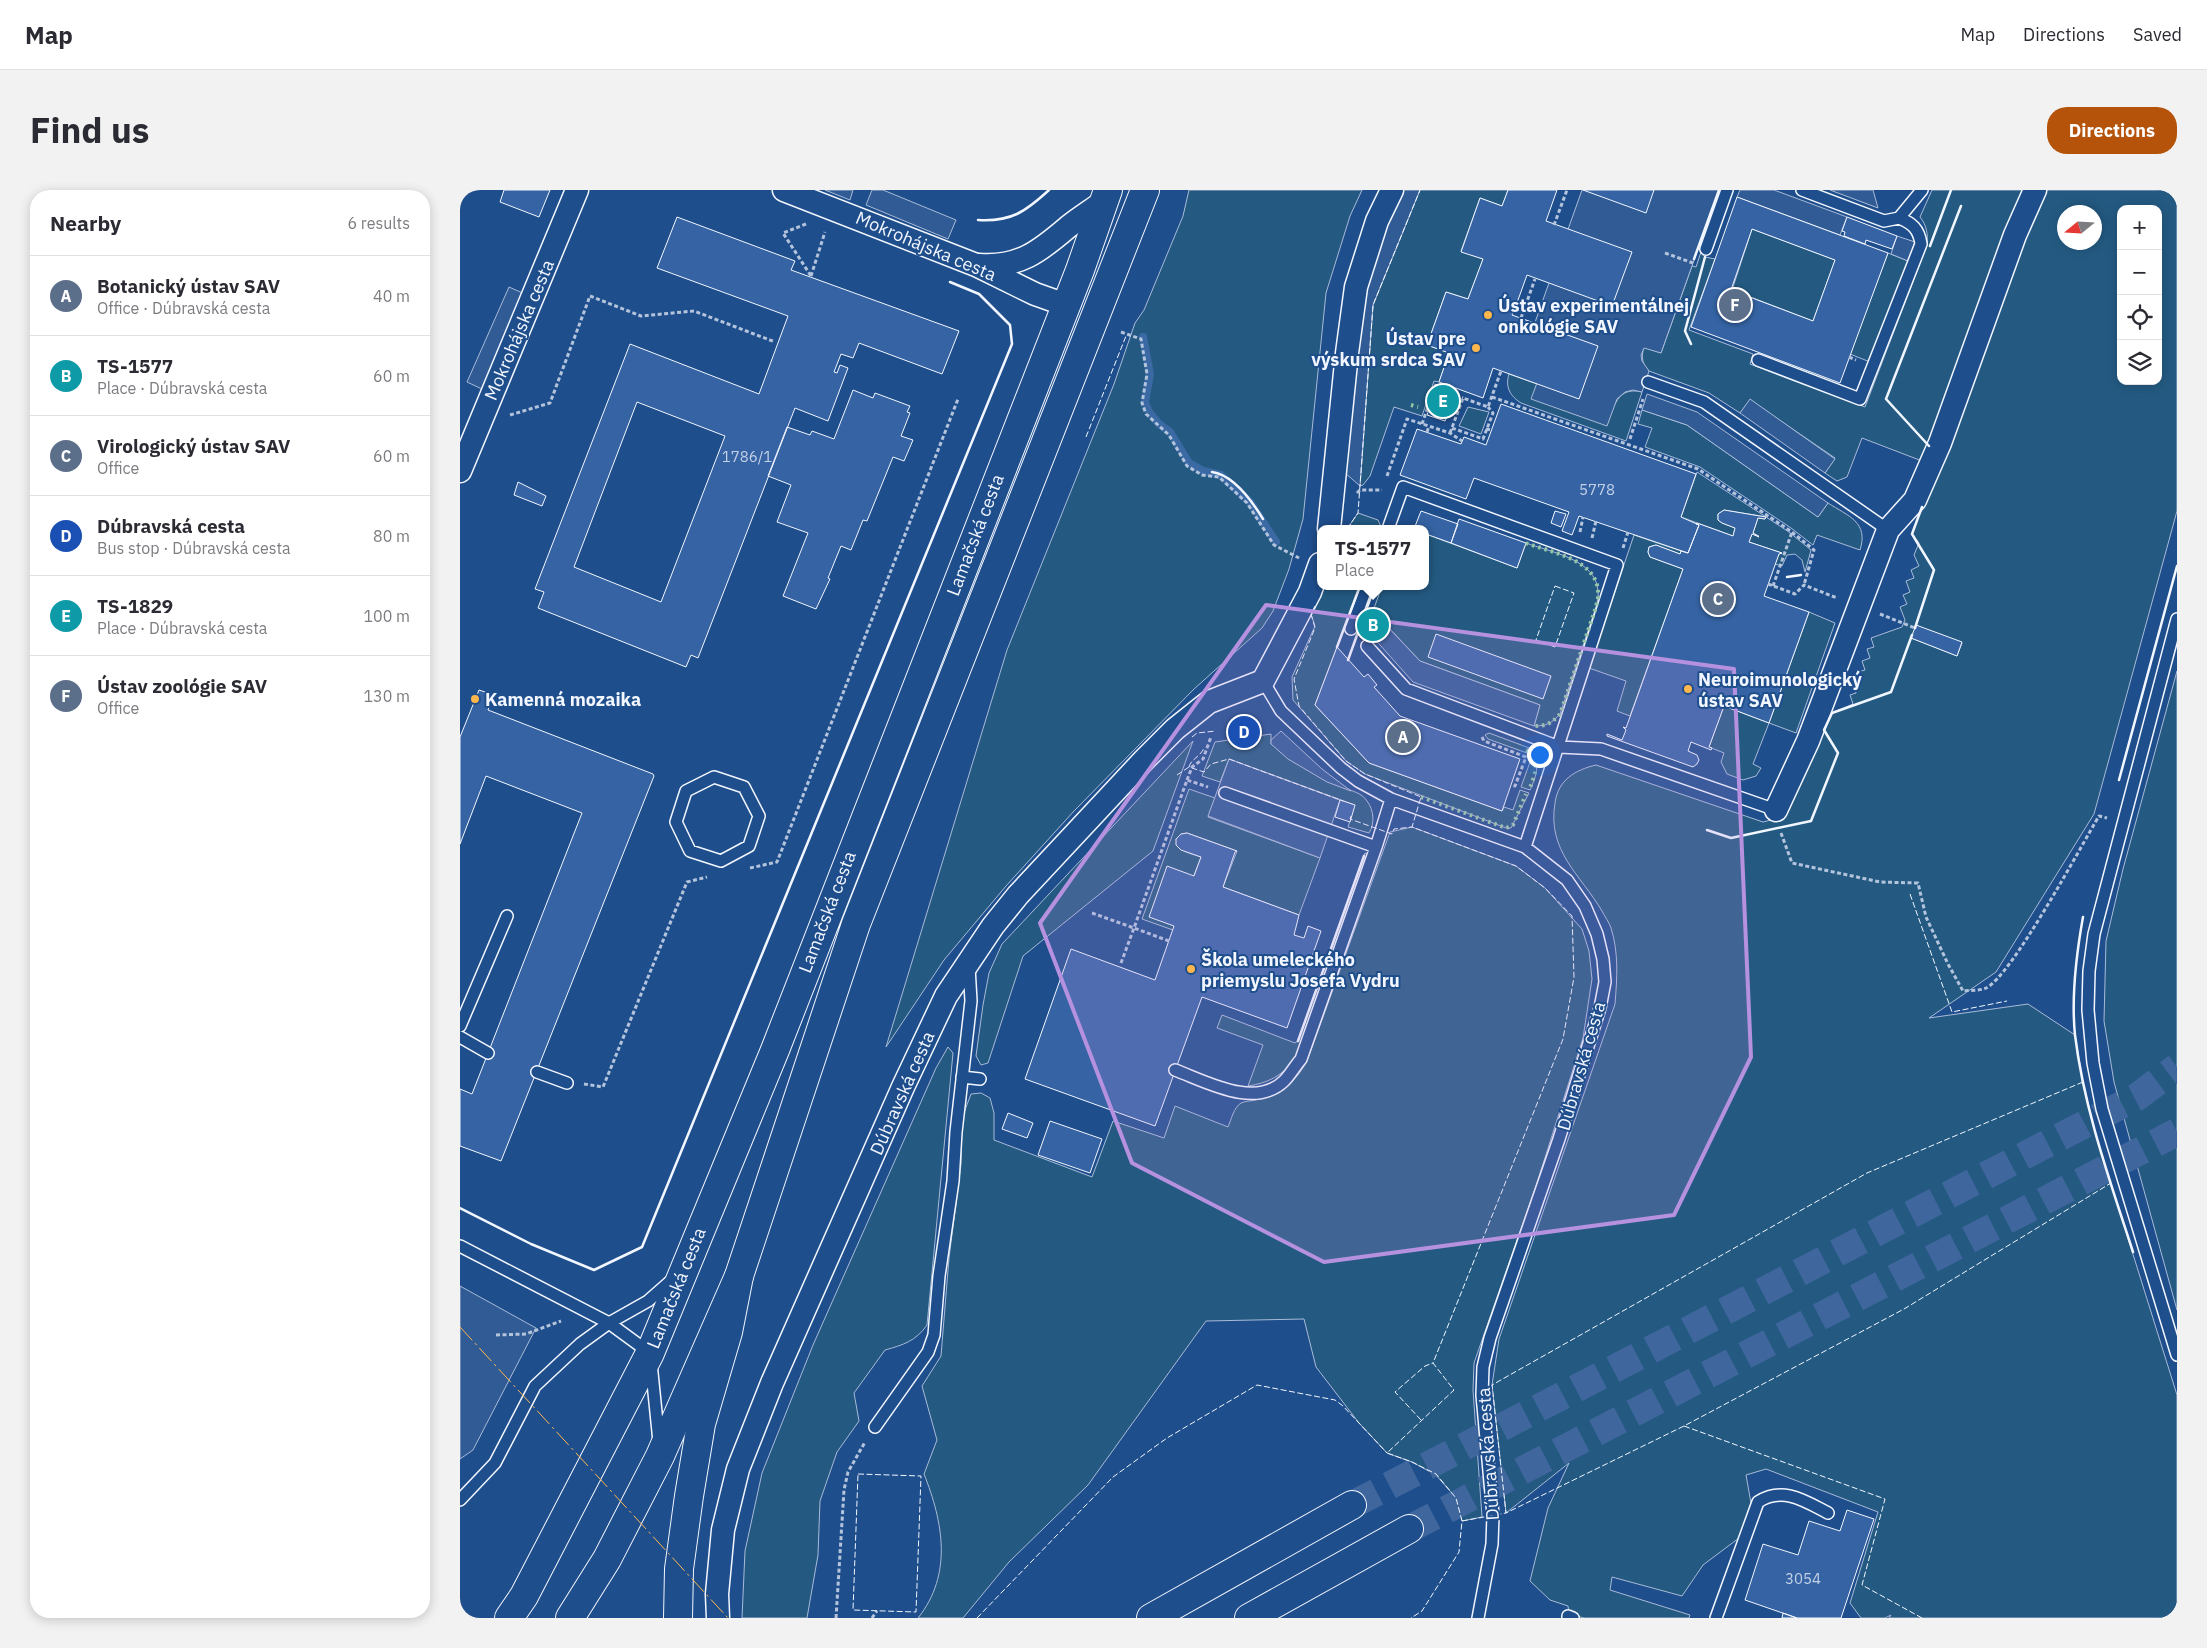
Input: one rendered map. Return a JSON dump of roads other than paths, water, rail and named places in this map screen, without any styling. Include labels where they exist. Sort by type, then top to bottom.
[{"type":"main road","name":"Lamačská cesta","points":[[570,1618],[607,1559],[660,1456],[739,1276],[856,924],[1145,190]]},
{"type":"main road","name":"Lamačská cesta","points":[[509,1618],[524,1596],[650,1353],[774,1050],[1066,305],[1105,196]]},
{"type":"main road","points":[[1066,305],[1090,308],[1102,300]]},
{"type":"main road","points":[[678,1618],[680,1569],[689,1496],[701,1424],[728,1332],[739,1276]]},
{"type":"main road","points":[[1151,1618],[1352,1505]]},
{"type":"main road","points":[[1248,1618],[1409,1529]]},
{"type":"street","name":"Mokrohájska cesta","points":[[460,471],[577,190]]},
{"type":"street","name":"Mokrohájska cesta","points":[[784,190],[976,265],[1035,294],[1066,305]]},
{"type":"street","points":[[1329,525],[1347,353],[1356,287],[1377,222],[1392,190]]},
{"type":"street","points":[[1778,818],[1888,530],[1915,500],[1940,443],[2015,236],[2035,190]]},
{"type":"street","points":[[976,265],[998,265],[1030,256],[1050,244],[1105,196]]},
{"type":"street","points":[[1264,681],[1310,592],[1317,572]]},
{"type":"street","name":"Dúbravská cesta","points":[[718,1618],[717,1594],[723,1530],[738,1469],[772,1382],[903,1087],[946,996],[969,960],[1018,896],[1175,729],[1209,702],[1264,681]]},
{"type":"lane","points":[[1706,249],[1727,190]]},
{"type":"lane","points":[[1758,360],[1860,399],[1921,244],[1919,232],[1910,222],[1899,218],[1884,221],[1802,190]]},
{"type":"lane","points":[[1899,218],[1922,190]]},
{"type":"lane","points":[[1648,382],[1704,402],[1888,530]]},
{"type":"lane","points":[[1389,525],[1403,487],[1617,565],[1525,847]]},
{"type":"lane","points":[[1351,629],[1366,590]]},
{"type":"lane","points":[[2177,619],[2094,934],[2089,971],[2088,1010],[2093,1062],[2102,1109],[2177,1355]]},
{"type":"lane","points":[[1367,646],[1406,689],[1559,747],[1601,749],[1778,818]]},
{"type":"lane","name":"Dúbravská cesta","points":[[1264,681],[1281,711],[1341,768],[1358,780],[1391,799],[1525,847],[1567,880],[1585,906],[1597,934],[1603,959],[1605,982],[1600,1008],[1560,1139],[1490,1338],[1483,1367],[1482,1395],[1493,1515],[1492,1544],[1478,1618]]},
{"type":"lane","points":[[714,777],[744,787],[759,816],[749,846],[721,861],[690,851],[676,822],[686,792],[714,777]]},
{"type":"lane","points":[[1225,793],[1376,847]]},
{"type":"lane","points":[[1175,1070],[1241,1094],[1259,1094],[1283,1082],[1301,1060],[1391,799]]},
{"type":"lane","points":[[460,1026],[507,916]]},
{"type":"lane","points":[[875,1427],[928,1352],[934,1335],[944,1233],[953,1181],[956,1132],[971,1000],[969,960]]},
{"type":"lane","points":[[460,1037],[488,1053]]},
{"type":"lane","points":[[538,1072],[567,1082]]},
{"type":"lane","points":[[962,1077],[980,1079]]},
{"type":"lane","points":[[460,1246],[609,1323],[650,1353],[660,1456]]},
{"type":"lane","points":[[460,1500],[495,1463],[535,1386],[580,1344],[609,1323],[648,1301],[683,1270]]},
{"type":"lane","points":[[1716,1618],[1758,1502],[1767,1496],[1795,1496],[1828,1513]]},
{"type":"lane","points":[[1568,1618],[1568,1616],[1573,1618]]},
{"type":"waterway","points":[[1143,337],[1150,374],[1145,402],[1149,412],[1159,424],[1170,432],[1189,463],[1203,471],[1221,475],[1250,502],[1276,542]]},
{"type":"tunnel","points":[[1352,1505],[2137,1097],[2177,1067]]},
{"type":"tunnel","points":[[1409,1529],[2177,1132]]},
{"type":"place","name":"Ústav zoológie SAV","points":[[1735,305]]},
{"type":"place","name":"Ústav experimentálnej onkológie SAV","points":[[1488,315]]},
{"type":"place","name":"Ústav pre výskum srdca SAV","points":[[1476,348]]},
{"type":"place","name":"TS-1829","points":[[1443,401]]},
{"type":"place","name":"Virologický ústav SAV","points":[[1718,599]]},
{"type":"place","name":"TS-1577","points":[[1373,625]]},
{"type":"place","name":"Neuroimunologický ústav SAV","points":[[1688,689]]},
{"type":"place","name":"Kamenná mozaika","points":[[475,699]]},
{"type":"place","name":"Dúbravská cesta","points":[[1244,732]]},
{"type":"place","name":"Botanický ústav SAV","points":[[1403,737]]},
{"type":"place","name":"Škola umeleckého priemyslu Josefa Vydru","points":[[1191,969]]}]
